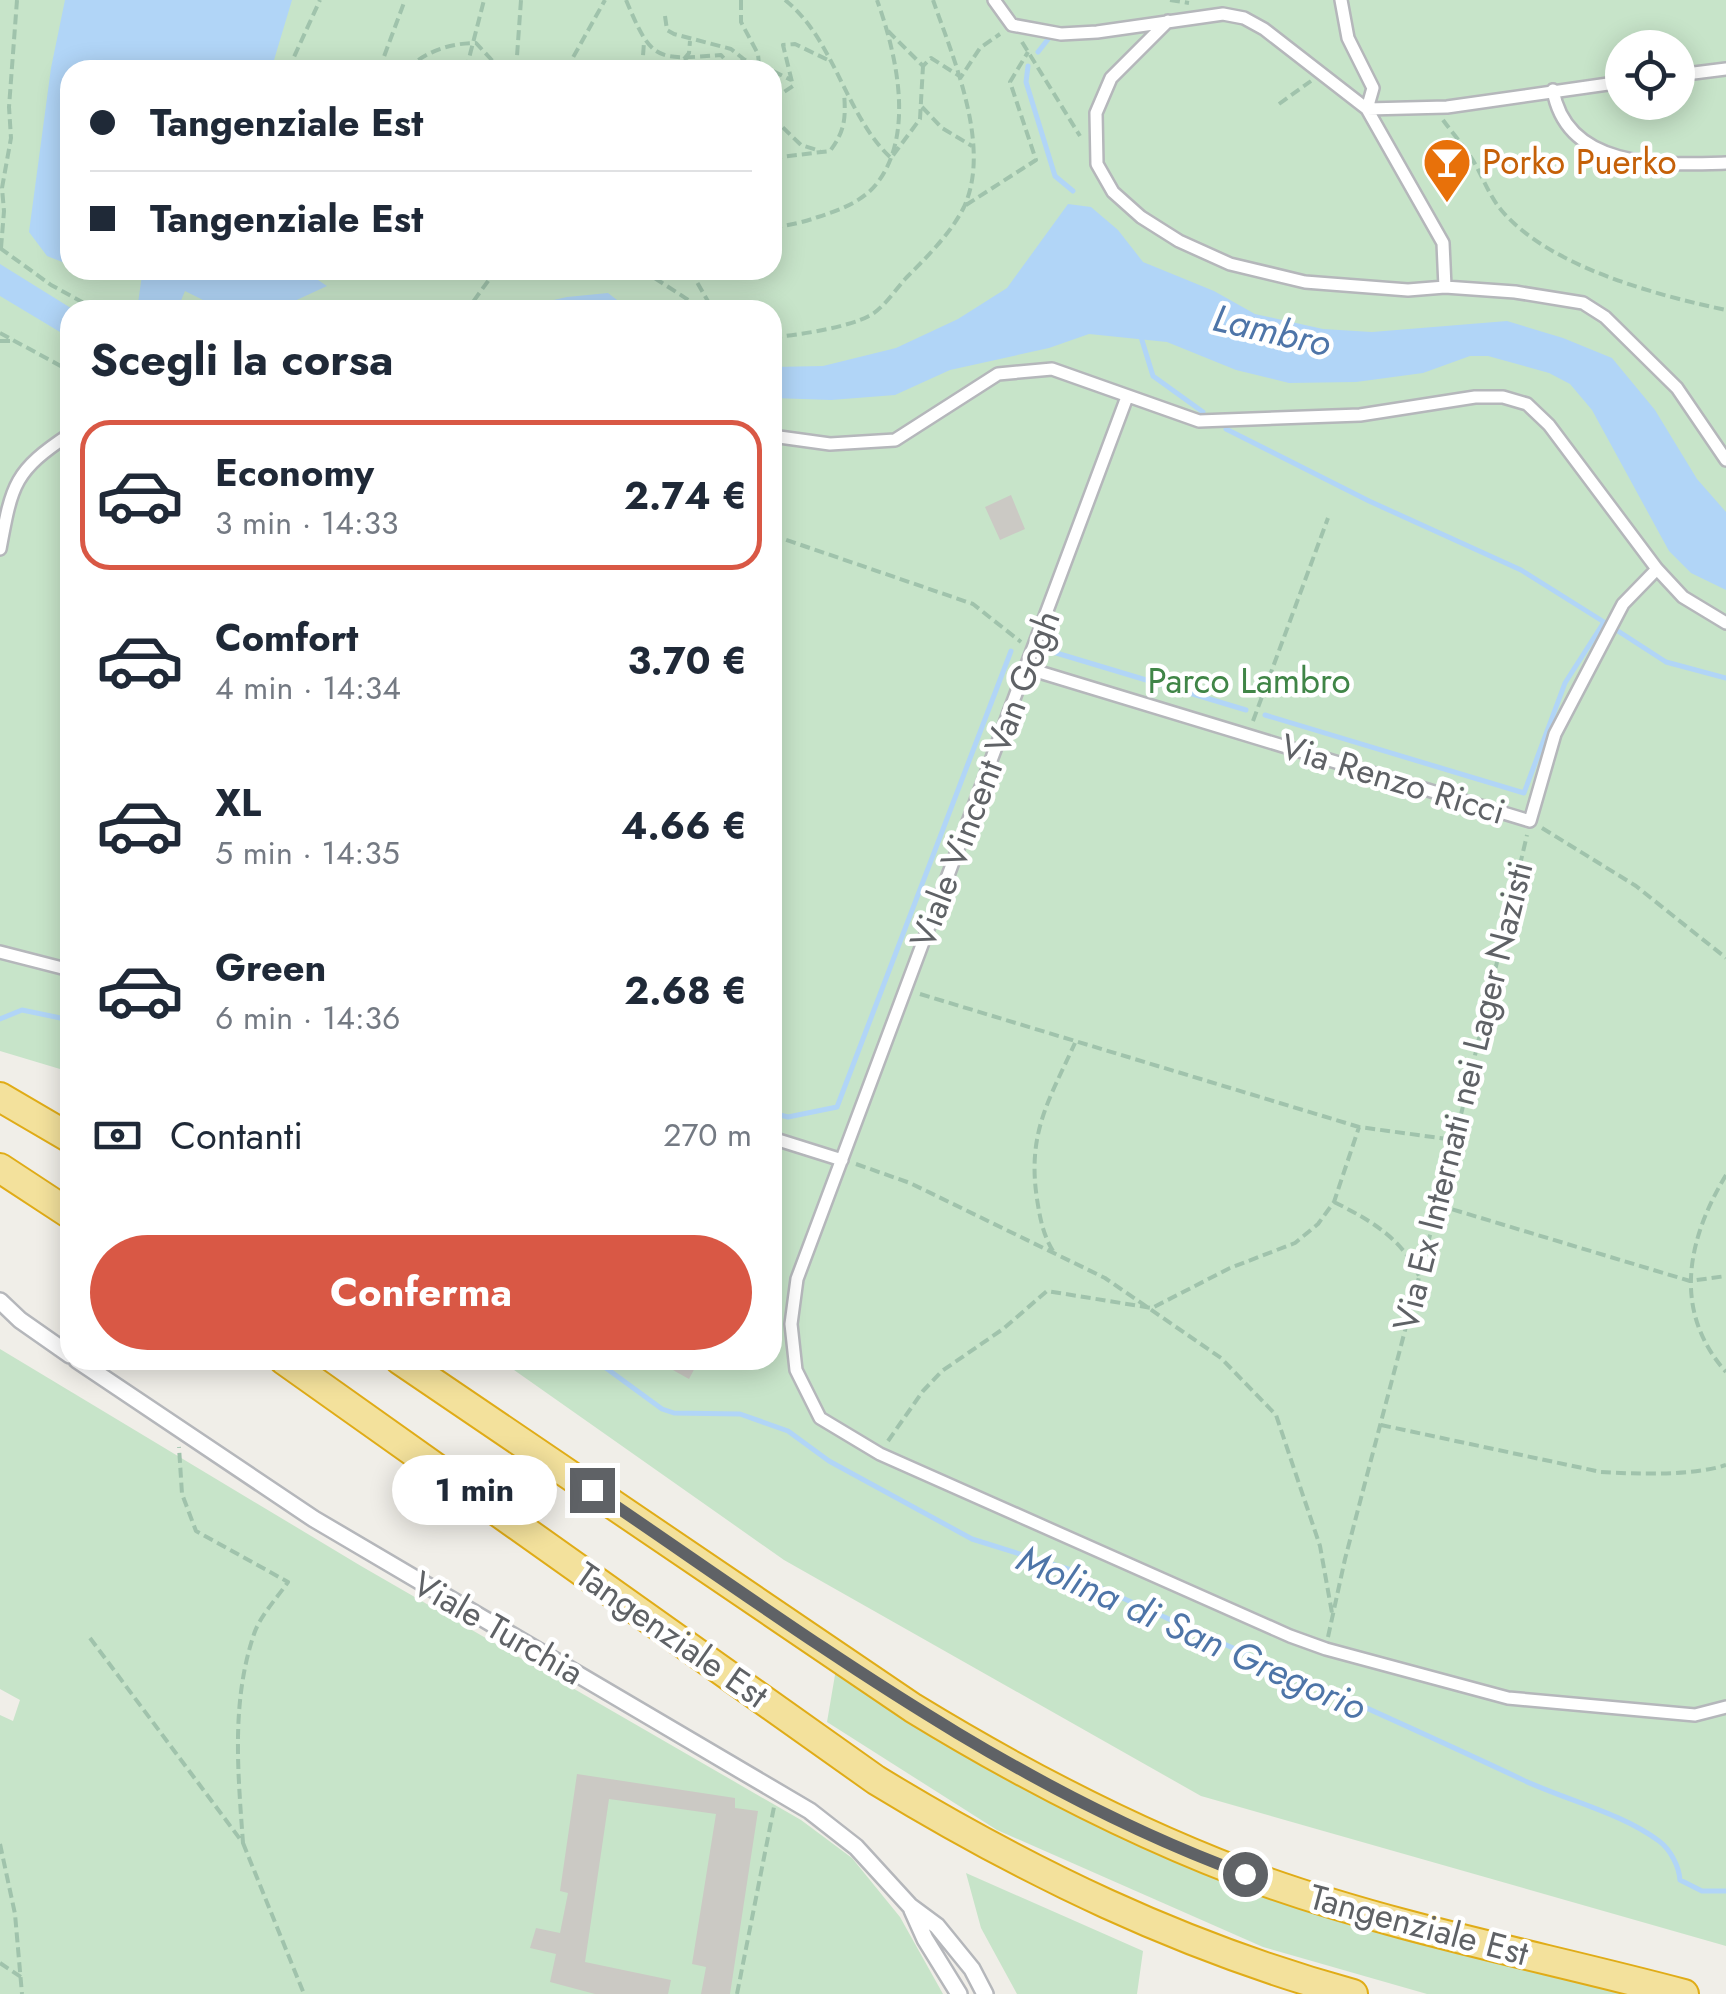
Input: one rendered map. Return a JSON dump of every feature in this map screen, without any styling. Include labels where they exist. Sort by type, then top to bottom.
[{"type":"highway","points":[[0,1097],[60,1132]]},
{"type":"highway","points":[[1,1169],[60,1207]]},
{"type":"highway","name":"Tangenziale Est","points":[[298,1370],[876,1780],[939,1818],[1070,1889],[1147,1924],[1249,1963],[1353,1994]]},
{"type":"highway","name":"Tangenziale Est","points":[[415,1370],[913,1708],[1098,1812],[1205,1859],[1295,1892],[1684,1994]]},
{"type":"street","points":[[994,0],[1012,25],[1061,34],[1206,14],[1244,18],[1324,72],[1367,109],[1443,243],[1446,287]]},
{"type":"street","points":[[1341,0],[1348,38],[1374,88],[1367,109]]},
{"type":"street","points":[[1168,22],[1111,78],[1096,112],[1097,164],[1113,192],[1140,217],[1230,264],[1305,282],[1408,290],[1446,287],[1515,292],[1583,303],[1604,317],[1677,388],[1726,460]]},
{"type":"street","points":[[1695,73],[1726,69]]},
{"type":"street","points":[[1367,109],[1435,107],[1605,84]]},
{"type":"street","points":[[1553,90],[1563,122],[1576,138],[1593,147],[1638,160],[1726,163]]},
{"type":"street","points":[[782,437],[830,444],[895,440],[998,374],[1052,369],[1198,421],[1360,416],[1475,397],[1504,398],[1527,404],[1587,473],[1657,569],[1683,597],[1726,623]]},
{"type":"street","name":"Viale Vincent Van Gogh","points":[[1127,397],[797,1279],[791,1324],[796,1370],[820,1418],[880,1454],[1272,1628],[1326,1648],[1508,1698],[1695,1715],[1726,1707]]},
{"type":"street","points":[[0,549],[10,496],[22,470],[60,442]]},
{"type":"street","name":"Via Ex Internati nei Lager Nazisti","points":[[1530,820],[1563,718],[1623,604],[1657,569]]},
{"type":"street","name":"Via Renzo Ricci","points":[[1026,668],[1530,820]]},
{"type":"street","points":[[0,952],[60,967]]},
{"type":"street","points":[[782,1141],[842,1160]]},
{"type":"street","points":[[0,1302],[60,1348]]},
{"type":"street","points":[[0,1312],[20,1320]]},
{"type":"street","name":"Viale Turchia","points":[[91,1370],[314,1520],[810,1810],[856,1847],[910,1906],[937,1926],[972,1969],[985,1994]]},
{"type":"street","name":"Viale Turchia","points":[[910,1906],[924,1939],[959,1994]]},
{"type":"path","points":[[17,0],[0,248],[79,300]]},
{"type":"path","points":[[293,60],[320,0]]},
{"type":"path","points":[[383,60],[405,0]]},
{"type":"path","points":[[470,60],[484,0]]},
{"type":"path","points":[[517,60],[521,0]]},
{"type":"path","points":[[571,60],[604,0]]},
{"type":"path","points":[[626,0],[644,42],[643,60]]},
{"type":"path","points":[[740,0],[741,22],[759,60]]},
{"type":"path","points":[[785,0],[797,10],[873,141],[891,158]]},
{"type":"path","points":[[877,0],[888,31],[896,78],[898,118],[891,158]]},
{"type":"path","points":[[782,337],[870,316],[933,250],[964,207],[972,179],[972,146],[961,77],[933,0]]},
{"type":"path","points":[[665,16],[667,30],[690,40],[731,49],[746,60]]},
{"type":"path","points":[[961,77],[980,48],[1012,25],[1097,164]]},
{"type":"path","points":[[888,31],[923,66]]},
{"type":"path","points":[[684,59],[691,47],[690,40]]},
{"type":"path","points":[[644,42],[666,56],[684,59],[720,55],[725,60]]},
{"type":"path","points":[[420,60],[453,43],[476,43],[492,60]]},
{"type":"path","points":[[782,95],[793,86],[782,45],[795,44],[828,60]]},
{"type":"path","points":[[964,207],[1036,160],[1010,82],[1028,52]]},
{"type":"path","points":[[782,225],[810,220],[858,201],[878,183],[920,119],[923,66],[931,58],[961,77]]},
{"type":"path","points":[[1278,104],[1324,72]]},
{"type":"path","points":[[782,75],[791,80]]},
{"type":"path","points":[[782,157],[830,151],[843,134],[844,88]]},
{"type":"path","points":[[922,107],[942,128],[972,146]]},
{"type":"path","points":[[1435,107],[1501,209],[1534,238],[1564,257],[1602,273],[1726,310]]},
{"type":"path","points":[[782,126],[802,144],[824,152]]},
{"type":"path","points":[[658,280],[688,300]]},
{"type":"path","points":[[0,333],[60,366]]},
{"type":"path","points":[[0,341],[12,341]]},
{"type":"path","points":[[1248,735],[1328,518]]},
{"type":"path","points":[[782,539],[972,604],[1033,651]]},
{"type":"path","name":"Via Renzo Ricci","points":[[1530,820],[1636,886],[1726,958]]},
{"type":"path","name":"Via Ex Internati nei Lager Nazisti","points":[[1326,1648],[1455,1140],[1530,820]]},
{"type":"path","points":[[906,990],[1358,1127],[1455,1140]]},
{"type":"path","points":[[1056,1254],[1046,1239],[1032,1168],[1038,1125],[1076,1043]]},
{"type":"path","points":[[880,1454],[942,1370],[1003,1329],[1047,1290],[1152,1308],[1230,1268],[1296,1242],[1318,1224],[1334,1202],[1358,1127]]},
{"type":"path","points":[[842,1160],[910,1183],[1105,1278],[1221,1358],[1276,1414],[1320,1546],[1332,1615]]},
{"type":"path","points":[[1726,1175],[1697,1243],[1690,1281],[1690,1307],[1700,1333],[1711,1355],[1726,1372]]},
{"type":"path","points":[[1334,1202],[1393,1237],[1411,1259],[1419,1277]]},
{"type":"path","points":[[1438,1205],[1690,1281],[1726,1276]]},
{"type":"path","points":[[1381,1425],[1601,1472],[1713,1469],[1726,1464]]},
{"type":"path","points":[[171,1426],[179,1444],[182,1494],[196,1531],[288,1582],[255,1630],[241,1688],[236,1748],[243,1843]]},
{"type":"path","points":[[90,1638],[243,1843],[304,1994]]},
{"type":"path","points":[[736,1994],[777,1792]]},
{"type":"path","points":[[0,1844],[15,1914],[22,1994]]},
{"type":"path","points":[[0,1963],[22,1977]]},
{"type":"green space","name":"Parco Lambro","points":[[0,0],[1726,0],[1726,1946],[1201,1796],[784,1560],[514,1370],[782,1370],[782,300],[60,300],[60,1069],[0,1051]]},
{"type":"green space","points":[[0,1349],[361,1566],[801,1820],[852,1858],[900,1917],[943,1994],[0,1994],[0,1715],[13,1721],[20,1700],[0,1689]]},
{"type":"green space","points":[[836,1669],[1021,1785],[1638,1994],[1427,1994],[1263,1947],[997,1830],[827,1722]]},
{"type":"green space","points":[[966,1873],[1143,1951],[1137,1994],[1017,1994],[981,1928]]},
{"type":"water","points":[[65,0],[292,0],[274,60],[60,60],[60,261],[47,256],[29,232],[51,68]]},
{"type":"water","name":"Lambro","points":[[1068,204],[1091,207],[1118,230],[1143,262],[1214,291],[1255,314],[1323,329],[1372,332],[1507,321],[1612,358],[1655,410],[1697,479],[1726,512],[1726,590],[1691,573],[1669,551],[1592,410],[1570,384],[1549,373],[1488,356],[1470,356],[1423,373],[1356,382],[1289,383],[1236,370],[1167,342],[1089,334],[1049,348],[950,370],[895,395],[831,400],[782,398],[782,367],[823,366],[896,348],[958,319],[1007,288]]},
{"type":"water","points":[[0,264],[60,301],[60,332],[0,296]]},
{"type":"water","points":[[141,280],[318,280],[327,286],[297,300],[203,300],[185,291],[181,300],[138,300]]},
{"type":"water","points":[[608,293],[617,300],[554,300]]},
{"type":"building","points":[[1011,495],[1025,529],[1000,540],[985,507]]},
{"type":"building","points":[[673,1370],[694,1370],[689,1379]]},
{"type":"building","points":[[577,1774],[735,1798],[735,1808],[758,1811],[730,1994],[701,1994],[706,1967],[692,1964],[716,1814],[609,1799],[585,1962],[671,1980],[668,1994],[595,1994],[550,1982],[556,1954],[530,1948],[536,1928],[560,1933],[568,1893],[560,1891]]},
{"type":"waterway","points":[[1038,52],[1049,38]]},
{"type":"waterway","points":[[1028,66],[1026,82],[1055,176],[1073,191]]},
{"type":"waterway","points":[[1141,337],[1153,376],[1203,412]]},
{"type":"waterway","points":[[1226,429],[1369,501],[1521,570],[1604,622],[1565,683],[1524,793],[1265,715]]},
{"type":"waterway","points":[[1618,631],[1666,662],[1726,678]]},
{"type":"waterway","points":[[782,1116],[837,1107],[1011,651]]},
{"type":"waterway","points":[[1053,652],[1246,710]]},
{"type":"waterway","name":"Molina di San Gregorio","points":[[0,1019],[22,1010],[60,1018]]},
{"type":"waterway","name":"Molina di San Gregorio","points":[[609,1370],[662,1409],[674,1413],[740,1414],[788,1431],[829,1461],[972,1539],[1071,1570],[1092,1584],[1521,1779],[1610,1814],[1667,1848],[1680,1880],[1702,1891],[1726,1891]]},
{"type":"place","name":"Porko Puerko","points":[[1447,204]]},
{"type":"route","points":[[592,1490],[913,1708],[973,1744],[1098,1812],[1245,1874]]}]
